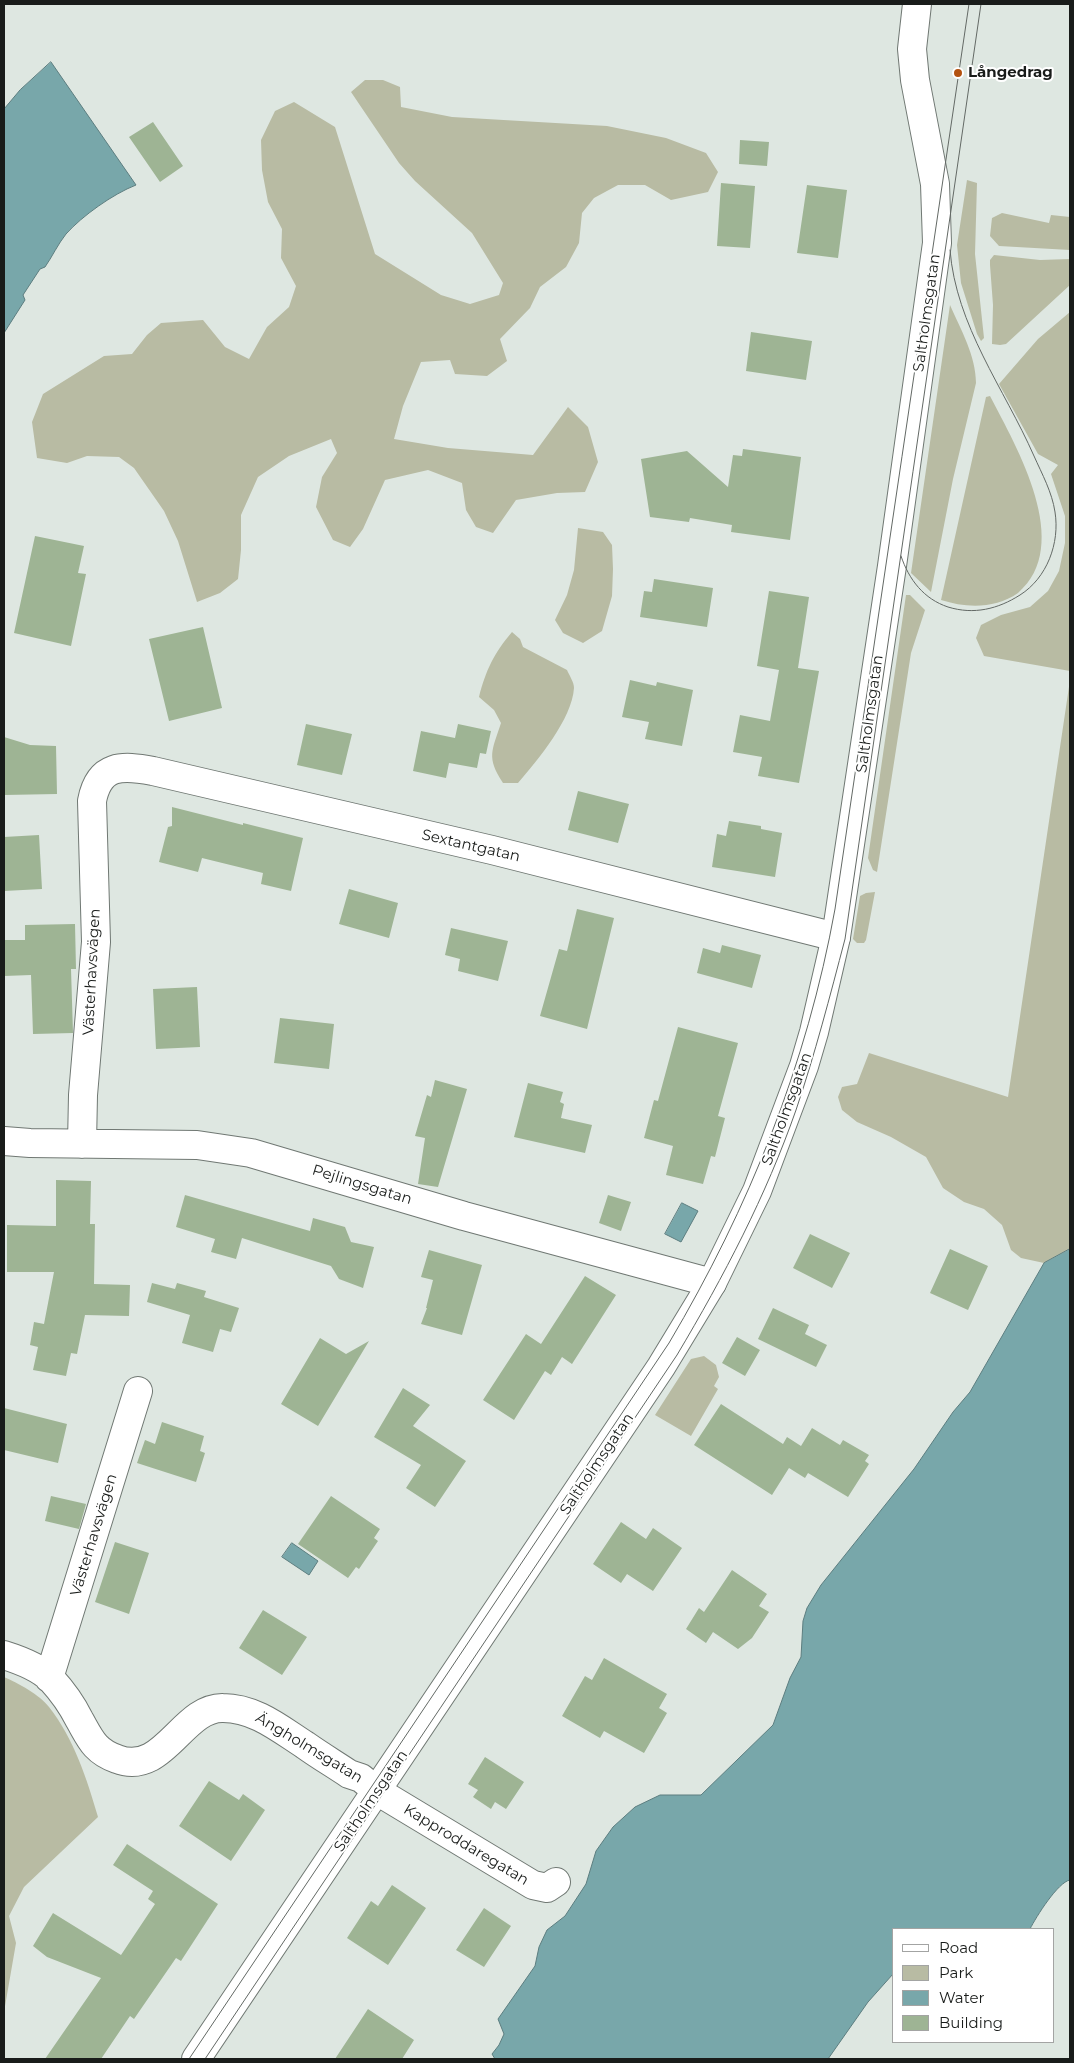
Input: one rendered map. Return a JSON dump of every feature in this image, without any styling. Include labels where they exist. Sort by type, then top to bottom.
[{"type":"street","name":"Saltholmsgatan","points":[[196,2059],[629,1417],[712,1283],[757,1191],[789,1108],[814,1032],[836,937],[891,575],[937,243],[935,184],[915,80],[912,49],[917,4]]},
{"type":"street","name":"Sextantgatan","points":[[105,774],[114,769],[124,767],[153,771],[492,850],[836,937]]},
{"type":"street","name":"Västerhavsvägen","points":[[82,1144],[82,1095],[96,942],[92,801],[99,781],[105,774]]},
{"type":"street","name":"Pejlingsgatan","points":[[4,1141],[197,1145],[251,1153],[464,1216],[712,1283]]},
{"type":"street","name":"Västerhavsvägen","points":[[49,1678],[138,1391]]},
{"type":"street","name":"Ängholmsgatan","points":[[4,1655],[21,1661],[49,1678],[67,1699],[89,1739],[102,1752],[118,1760],[133,1762],[150,1758],[198,1717],[222,1707],[232,1708],[246,1711],[271,1723],[349,1774],[361,1778],[377,1791]]},
{"type":"street","name":"Kapproddaregatan","points":[[377,1791],[533,1885],[547,1888],[556,1882]]},
{"type":"green space","points":[[365,80],[383,80],[400,87],[401,107],[452,117],[607,126],[666,138],[706,153],[718,172],[708,192],[671,200],[645,185],[618,185],[594,198],[582,213],[579,243],[566,267],[540,287],[530,308],[500,339],[507,361],[487,376],[455,374],[450,360],[421,362],[403,406],[394,439],[448,448],[533,455],[568,407],[588,427],[598,462],[585,492],[557,493],[516,500],[493,533],[476,527],[466,510],[462,483],[428,470],[385,480],[363,529],[350,547],[333,540],[316,507],[322,477],[337,453],[331,439],[289,456],[258,477],[241,515],[241,550],[238,579],[220,593],[197,602],[178,541],[164,511],[134,468],[119,457],[87,456],[67,463],[37,458],[32,422],[43,394],[104,356],[132,354],[147,335],[161,323],[203,320],[225,347],[249,359],[267,327],[289,307],[296,286],[281,258],[282,229],[268,202],[262,170],[261,140],[275,111],[294,102],[335,127],[375,254],[441,295],[470,304],[499,295],[503,283],[472,233],[415,181],[399,163],[351,92]]},
{"type":"green space","points":[[967,180],[977,183],[975,254],[984,338],[981,341],[961,283],[957,245]]},
{"type":"green space","points":[[1002,213],[1049,223],[1051,215],[1070,217],[1070,250],[999,246],[990,236],[992,218]]},
{"type":"green space","points":[[994,255],[1040,260],[1070,259],[1070,285],[1006,344],[1000,345],[992,344],[993,305],[990,260]]},
{"type":"green space","points":[[950,305],[971,353],[976,383],[953,479],[931,592],[911,573]]},
{"type":"green space","points":[[1070,312],[1070,671],[984,656],[976,638],[981,625],[1001,615],[1030,607],[1048,591],[1059,571],[1065,543],[1065,516],[1051,474],[1058,465],[1038,454],[999,384],[1038,339]]},
{"type":"green space","points":[[990,396],[1014,442],[1035,496],[1041,523],[1041,549],[1034,573],[1018,593],[1000,602],[980,606],[960,605],[941,600],[986,397]]},
{"type":"green space","points":[[578,528],[603,532],[612,545],[612,596],[602,631],[583,643],[563,633],[555,620],[567,595],[574,570]]},
{"type":"green space","points":[[906,595],[910,595],[925,610],[911,653],[877,872],[873,870],[868,858]]},
{"type":"green space","points":[[512,632],[520,639],[523,647],[567,670],[574,688],[572,700],[561,726],[544,751],[518,783],[503,783],[494,767],[492,754],[501,723],[494,710],[479,697],[491,662]]},
{"type":"green space","points":[[1070,680],[1070,1249],[1044,1263],[1021,1258],[1011,1250],[1002,1225],[984,1209],[964,1202],[943,1188],[926,1157],[891,1137],[857,1122],[842,1110],[838,1097],[842,1087],[857,1084],[869,1053],[1008,1097]]},
{"type":"green space","points":[[875,892],[866,940],[864,943],[857,943],[853,939],[860,896]]},
{"type":"green space","points":[[704,1356],[716,1365],[719,1377],[714,1386],[718,1389],[691,1436],[655,1415],[691,1359]]},
{"type":"green space","points":[[4,1677],[40,1698],[58,1719],[79,1760],[98,1817],[24,1887],[9,1916],[16,1943],[4,2012]]},
{"type":"water","points":[[51,62],[136,185],[98,206],[66,234],[45,267],[40,269],[23,295],[25,300],[4,333],[4,109],[20,90]]},
{"type":"water","points":[[682,1203],[698,1211],[681,1242],[665,1234]]},
{"type":"water","points":[[1070,1249],[1070,1880],[1065,1882],[1054,1893],[1031,1928],[892,1928],[892,1975],[868,2002],[828,2059],[495,2059],[492,2054],[504,2034],[498,2019],[535,1966],[539,1947],[547,1930],[565,1916],[586,1884],[596,1851],[613,1827],[635,1807],[660,1795],[701,1795],[773,1725],[790,1678],[801,1657],[803,1621],[807,1608],[821,1585],[914,1469],[953,1412],[970,1392],[1044,1263]]},
{"type":"water","points":[[292,1543],[318,1561],[309,1575],[282,1557]]},
{"type":"building","points":[[153,122],[183,166],[160,182],[129,137]]},
{"type":"building","points":[[740,140],[769,142],[767,166],[739,164]]},
{"type":"building","points":[[721,183],[755,186],[750,248],[717,246]]},
{"type":"building","points":[[807,185],[847,190],[838,258],[797,253]]},
{"type":"building","points":[[751,332],[812,341],[806,380],[746,371]]},
{"type":"building","points":[[743,449],[801,457],[790,540],[731,532],[732,525],[690,518],[689,522],[650,517],[641,459],[687,451],[728,487],[733,455],[742,456]]},
{"type":"building","points":[[35,536],[84,546],[78,573],[86,574],[71,646],[14,633]]},
{"type":"building","points":[[654,579],[713,588],[707,627],[640,617],[644,591],[652,592]]},
{"type":"building","points":[[769,591],[809,597],[798,668],[819,671],[799,783],[758,776],[762,757],[733,752],[740,715],[770,721],[779,670],[757,666]]},
{"type":"building","points":[[203,627],[222,708],[169,721],[149,639]]},
{"type":"building","points":[[630,680],[656,686],[657,682],[693,690],[682,746],[645,739],[649,722],[622,717]]},
{"type":"building","points":[[306,724],[352,734],[342,775],[297,765]]},
{"type":"building","points":[[458,724],[491,731],[486,754],[480,753],[477,768],[449,763],[446,778],[413,771],[421,731],[455,738]]},
{"type":"building","points":[[4,737],[30,745],[56,746],[57,794],[4,795]]},
{"type":"building","points":[[578,791],[629,804],[618,843],[568,830]]},
{"type":"building","points":[[172,807],[303,838],[291,891],[261,884],[263,873],[202,858],[198,872],[159,862],[168,827],[172,826]]},
{"type":"building","points":[[729,821],[761,826],[761,829],[782,833],[775,877],[712,867],[717,834],[726,836]]},
{"type":"building","points":[[39,835],[42,889],[4,891],[4,837]]},
{"type":"building","points":[[349,889],[398,903],[389,938],[339,924]]},
{"type":"building","points":[[577,909],[614,918],[587,1029],[540,1016],[559,949],[567,951]]},
{"type":"building","points":[[75,924],[76,969],[71,969],[73,1033],[33,1034],[31,975],[4,976],[4,940],[25,940],[25,925]]},
{"type":"building","points":[[451,928],[508,941],[498,981],[458,971],[460,959],[445,955]]},
{"type":"building","points":[[722,945],[761,955],[752,988],[697,973],[703,948],[720,953]]},
{"type":"building","points":[[197,987],[200,1047],[156,1049],[153,989]]},
{"type":"building","points":[[280,1018],[334,1024],[329,1069],[274,1063]]},
{"type":"building","points":[[678,1027],[738,1043],[718,1116],[725,1118],[715,1157],[711,1156],[703,1184],[666,1175],[673,1146],[644,1138],[654,1100],[658,1101]]},
{"type":"building","points":[[435,1080],[467,1089],[438,1187],[418,1184],[425,1138],[415,1136],[427,1095],[431,1097]]},
{"type":"building","points":[[528,1083],[563,1092],[560,1102],[564,1104],[561,1118],[592,1125],[585,1153],[514,1137]]},
{"type":"building","points":[[56,1180],[91,1181],[90,1224],[95,1224],[94,1284],[130,1285],[129,1316],[85,1315],[77,1354],[71,1353],[66,1376],[33,1370],[38,1347],[30,1345],[34,1322],[44,1324],[54,1272],[7,1272],[7,1225],[56,1226]]},
{"type":"building","points":[[185,1195],[310,1231],[313,1218],[345,1227],[351,1242],[374,1247],[363,1288],[339,1279],[331,1266],[242,1238],[236,1259],[211,1252],[215,1239],[176,1227]]},
{"type":"building","points":[[608,1195],[631,1202],[621,1231],[599,1223]]},
{"type":"building","points":[[810,1234],[850,1253],[832,1288],[793,1268]]},
{"type":"building","points":[[950,1249],[988,1266],[968,1310],[930,1293]]},
{"type":"building","points":[[429,1250],[482,1265],[462,1335],[421,1324],[427,1308],[433,1280],[421,1277]]},
{"type":"building","points":[[585,1276],[616,1295],[572,1364],[562,1357],[551,1375],[545,1371],[514,1420],[483,1400],[526,1334],[541,1344]]},
{"type":"building","points":[[152,1283],[175,1289],[177,1283],[206,1291],[204,1297],[239,1308],[231,1332],[220,1329],[213,1352],[182,1343],[190,1315],[147,1302]]},
{"type":"building","points":[[773,1308],[809,1325],[805,1334],[827,1345],[816,1367],[758,1339]]},
{"type":"building","points":[[737,1337],[760,1350],[745,1376],[722,1363]]},
{"type":"building","points":[[320,1338],[346,1354],[369,1341],[318,1426],[281,1404]]},
{"type":"building","points":[[403,1388],[430,1405],[413,1426],[466,1461],[435,1507],[406,1488],[421,1465],[374,1437]]},
{"type":"building","points":[[721,1404],[783,1444],[787,1437],[801,1446],[812,1428],[840,1445],[843,1440],[869,1455],[865,1461],[869,1464],[848,1497],[808,1473],[805,1478],[789,1468],[772,1495],[694,1445]]},
{"type":"building","points":[[4,1408],[67,1424],[58,1463],[4,1450]]},
{"type":"building","points":[[162,1422],[204,1436],[200,1451],[205,1453],[196,1482],[137,1463],[145,1440],[155,1444]]},
{"type":"building","points":[[51,1496],[86,1504],[79,1529],[45,1521]]},
{"type":"building","points":[[331,1496],[380,1529],[374,1538],[378,1541],[359,1569],[356,1567],[348,1578],[298,1544]]},
{"type":"building","points":[[621,1522],[646,1539],[653,1528],[682,1548],[653,1591],[627,1574],[621,1583],[593,1564]]},
{"type":"building","points":[[115,1542],[149,1553],[129,1614],[95,1602]]},
{"type":"building","points":[[732,1570],[767,1594],[759,1606],[769,1612],[752,1638],[738,1649],[713,1632],[706,1643],[686,1629],[699,1608],[704,1612]]},
{"type":"building","points":[[263,1610],[307,1637],[282,1675],[239,1648]]},
{"type":"building","points":[[604,1658],[667,1694],[659,1708],[667,1713],[644,1753],[604,1731],[600,1738],[562,1716],[585,1676],[592,1680]]},
{"type":"building","points":[[485,1757],[524,1782],[506,1809],[495,1802],[491,1809],[473,1797],[478,1790],[468,1784]]},
{"type":"building","points":[[209,1781],[239,1800],[243,1794],[265,1810],[231,1861],[179,1826]]},
{"type":"building","points":[[127,1844],[218,1904],[181,1961],[176,1958],[134,2019],[130,2016],[101,2059],[45,2059],[101,1978],[47,1957],[33,1946],[53,1913],[121,1955],[155,1904],[148,1899],[153,1891],[113,1865]]},
{"type":"building","points":[[392,1885],[426,1908],[388,1965],[347,1938],[371,1901],[378,1906]]},
{"type":"building","points":[[484,1908],[511,1926],[484,1967],[456,1950]]},
{"type":"building","points":[[368,2009],[414,2040],[402,2059],[335,2059]]},
{"type":"tram line","points":[[189,2059],[669,1343],[725,1240],[772,1134],[808,1023],[823,967],[835,909],[969,4]]},
{"type":"tram line","points":[[205,2059],[677,1355],[743,1235],[784,1142],[810,1068],[845,939],[981,4]]},
{"type":"tram line","points":[[901,556],[913,581],[932,599],[948,607],[958,609],[986,609],[1012,600],[1038,579],[1050,559],[1055,536],[1055,512],[1049,490],[1022,431],[971,331],[961,305],[954,278],[950,250]]},
{"type":"place","name":"Långedrag","points":[[958,73]]}]
